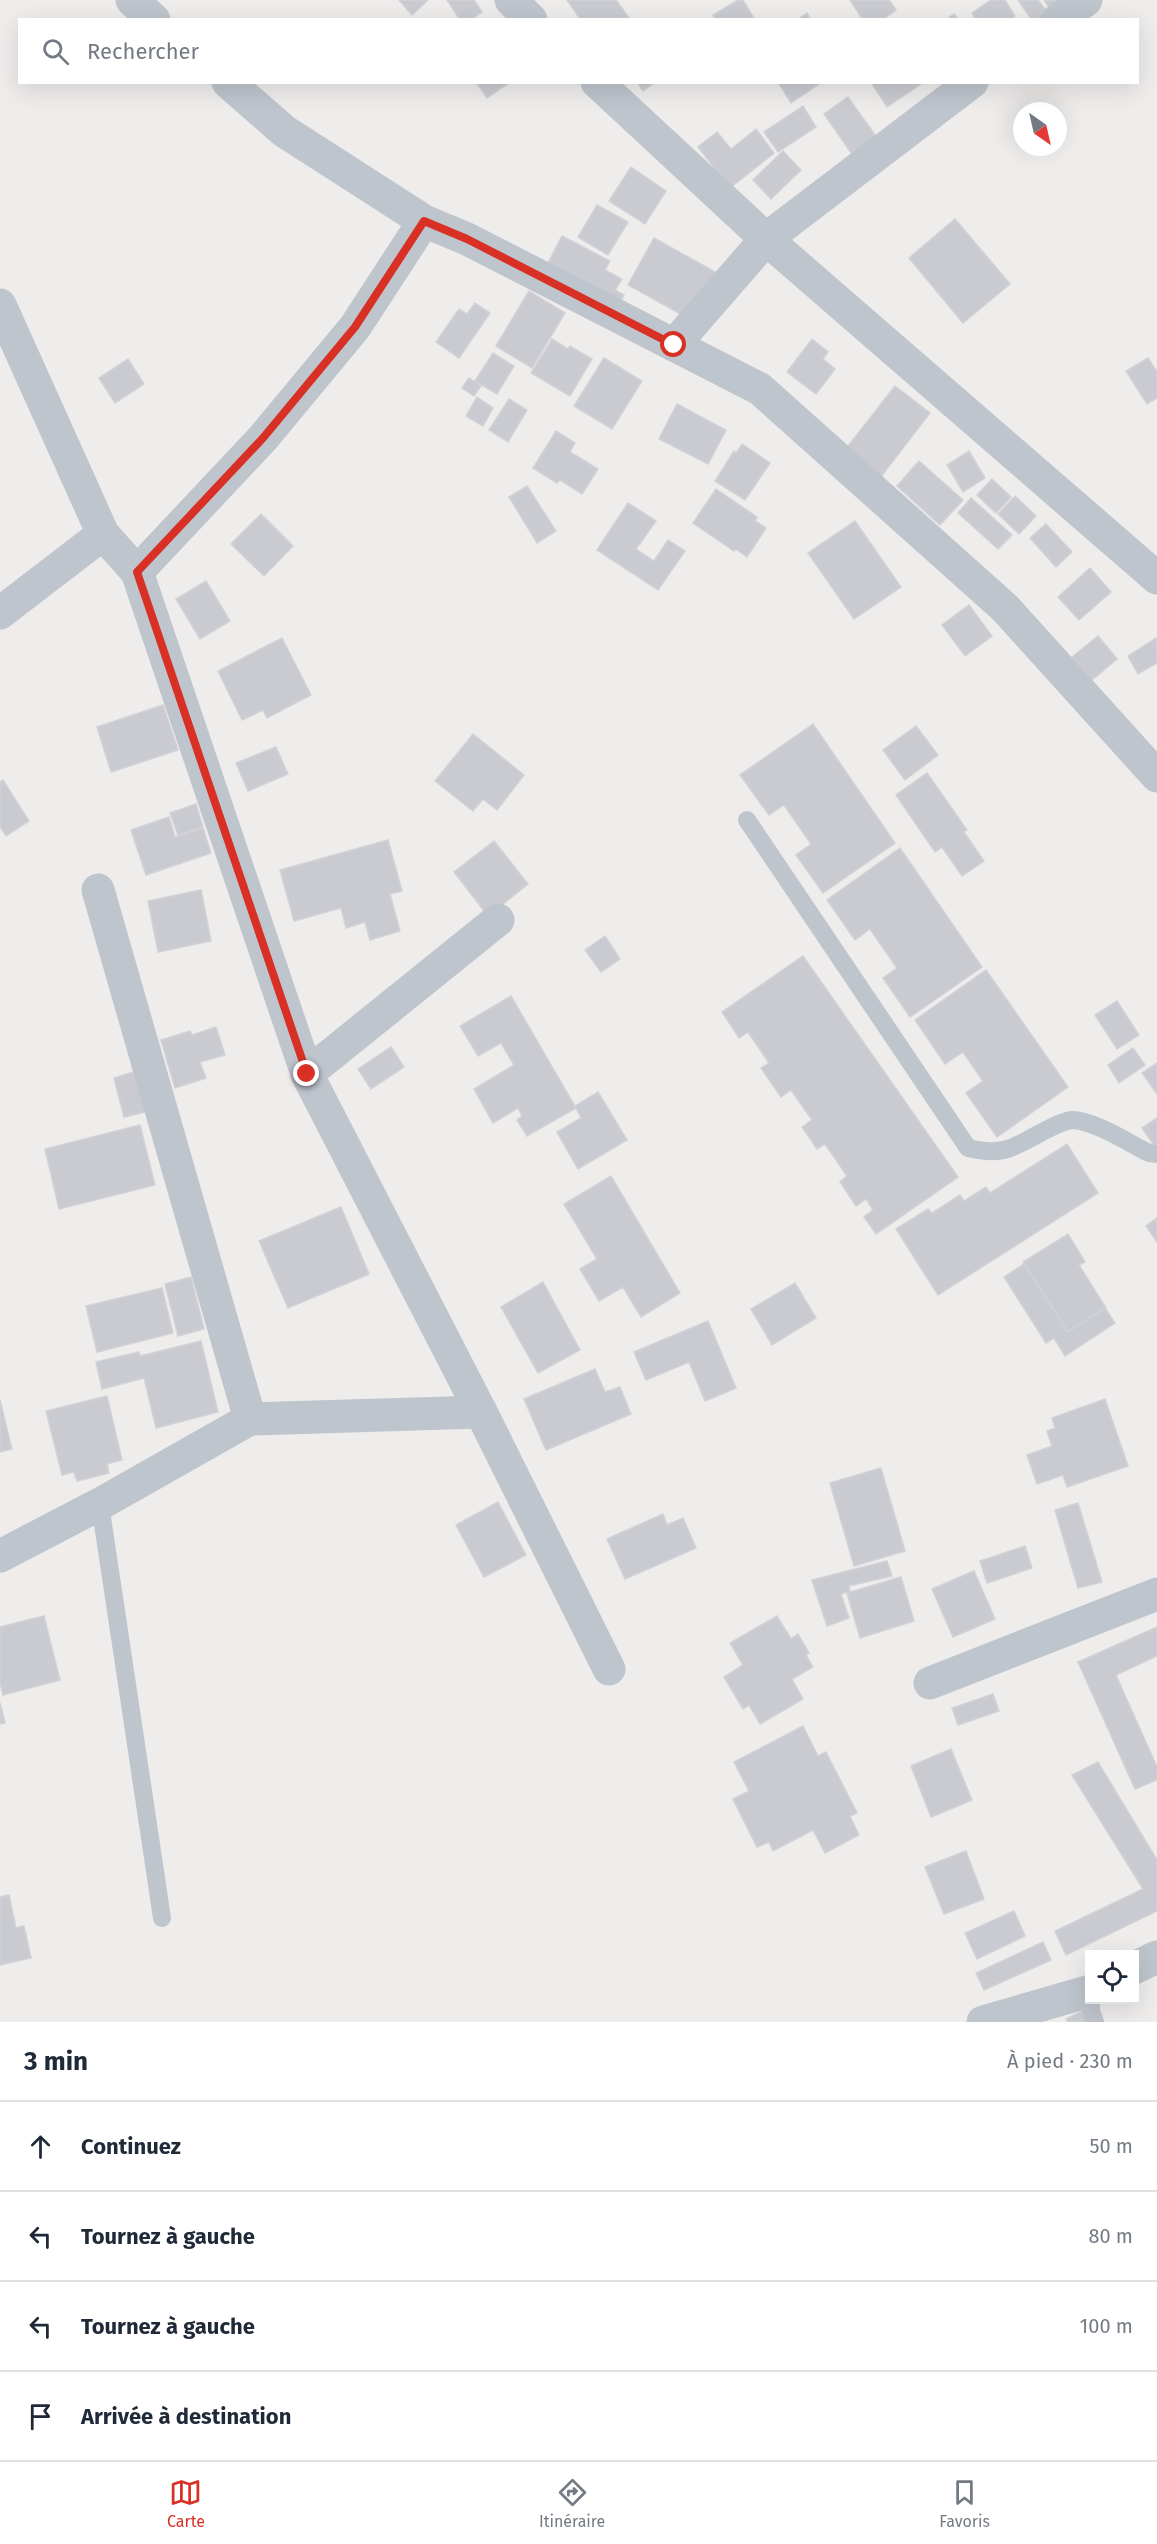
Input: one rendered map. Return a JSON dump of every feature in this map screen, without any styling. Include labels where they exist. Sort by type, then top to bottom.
[{"type":"street","points":[[132,0],[152,18]]},
{"type":"street","points":[[511,0],[529,18]]},
{"type":"street","points":[[1061,18],[1086,0]]},
{"type":"street","points":[[230,84],[284,130],[424,221],[467,239],[760,389],[1005,608],[1157,776]]},
{"type":"street","points":[[599,84],[766,239],[1157,578]]},
{"type":"street","points":[[674,345],[766,239],[969,84]]},
{"type":"street","points":[[137,572],[263,438],[355,327],[424,221]]},
{"type":"street","points":[[0,305],[103,534],[137,572],[307,1074],[481,1412],[609,1669]]},
{"type":"street","points":[[0,613],[103,534]]},
{"type":"street","points":[[98,890],[250,1419]]},
{"type":"street","points":[[307,1074],[498,920]]},
{"type":"street","points":[[0,1556],[100,1504],[250,1419],[481,1412]]},
{"type":"street","points":[[930,1683],[1157,1594]]},
{"type":"street","points":[[1139,1966],[1157,1957]]},
{"type":"street","points":[[983,2022],[1085,1992]]},
{"type":"lane","points":[[747,820],[968,1148],[987,1152],[1003,1152],[1059,1123],[1073,1120],[1088,1123],[1149,1153],[1157,1154]]},
{"type":"lane","points":[[100,1504],[162,1918]]},
{"type":"lane","points":[[1091,2004],[1095,2022]]},
{"type":"building","points":[[399,0],[428,0],[412,15]]},
{"type":"building","points":[[447,0],[474,0],[482,12],[473,18],[459,18]]},
{"type":"building","points":[[567,0],[616,0],[629,18],[580,18]]},
{"type":"building","points":[[738,0],[743,0],[754,18],[715,18],[713,15]]},
{"type":"building","points":[[850,0],[889,0],[896,10],[885,18],[862,18]]},
{"type":"building","points":[[991,0],[1005,0],[1015,16],[1012,18],[975,18],[972,13]]},
{"type":"building","points":[[1018,0],[1038,0],[1048,13],[1042,18],[1031,18]]},
{"type":"building","points":[[1044,0],[1071,0],[1052,13]]},
{"type":"building","points":[[807,13],[810,18],[800,18]]},
{"type":"building","points":[[477,84],[507,84],[487,98]]},
{"type":"building","points":[[638,84],[652,84],[643,91]]},
{"type":"building","points":[[779,84],[819,84],[791,103]]},
{"type":"building","points":[[872,84],[921,84],[887,107]]},
{"type":"building","points":[[848,97],[878,139],[854,157],[824,114]]},
{"type":"building","points":[[803,106],[816,127],[778,152],[764,132]]},
{"type":"building","points":[[756,129],[774,153],[730,188],[698,147],[717,132],[731,149]]},
{"type":"building","points":[[783,151],[801,170],[771,199],[753,180]]},
{"type":"building","points":[[631,167],[666,191],[645,224],[609,201]]},
{"type":"building","points":[[597,205],[628,222],[608,255],[578,237]]},
{"type":"building","points":[[955,219],[1010,284],[963,323],[909,258]]},
{"type":"building","points":[[562,236],[610,261],[605,270],[622,279],[615,290],[624,295],[616,311],[543,273]]},
{"type":"building","points":[[654,238],[719,274],[693,321],[628,285]]},
{"type":"building","points":[[529,291],[565,313],[532,368],[496,346]]},
{"type":"building","points":[[475,303],[490,313],[459,358],[436,342],[459,309],[467,314]]},
{"type":"building","points":[[552,339],[592,359],[570,396],[531,373]]},
{"type":"building","points":[[812,339],[828,352],[823,359],[835,369],[816,394],[787,372]]},
{"type":"building","points":[[493,353],[514,366],[497,394],[475,381]]},
{"type":"building","points":[[604,358],[642,381],[612,429],[574,406]]},
{"type":"building","points":[[1148,358],[1157,372],[1157,398],[1147,404],[1126,371]]},
{"type":"building","points":[[128,359],[144,384],[115,403],[99,378]]},
{"type":"building","points":[[469,378],[481,386],[474,396],[462,388]]},
{"type":"building","points":[[895,386],[930,413],[877,482],[841,455]]},
{"type":"building","points":[[477,397],[493,408],[483,426],[466,416]]},
{"type":"building","points":[[509,399],[527,410],[508,442],[489,430]]},
{"type":"building","points":[[677,404],[726,430],[708,464],[659,439]]},
{"type":"building","points":[[556,431],[575,443],[570,452],[598,469],[582,494],[560,480],[557,483],[533,468]]},
{"type":"building","points":[[742,444],[770,463],[745,500],[715,481],[734,451],[736,453]]},
{"type":"building","points":[[969,451],[985,478],[963,492],[947,465]]},
{"type":"building","points":[[919,461],[963,500],[940,525],[897,486]]},
{"type":"building","points":[[992,479],[1011,497],[996,513],[977,495]]},
{"type":"building","points":[[527,486],[556,531],[537,543],[509,497]]},
{"type":"building","points":[[716,489],[757,517],[755,521],[766,528],[747,557],[736,549],[734,551],[693,523]]},
{"type":"building","points":[[1015,496],[1036,516],[1019,534],[998,514]]},
{"type":"building","points":[[971,498],[1012,535],[998,549],[958,513]]},
{"type":"building","points":[[628,503],[656,521],[636,549],[654,561],[668,540],[685,551],[658,590],[597,550]]},
{"type":"building","points":[[261,514],[293,546],[264,576],[231,544]]},
{"type":"building","points":[[855,521],[901,587],[854,619],[808,553]]},
{"type":"building","points":[[1046,524],[1072,552],[1056,567],[1030,538]]},
{"type":"building","points":[[1090,568],[1111,592],[1079,620],[1058,597]]},
{"type":"building","points":[[206,581],[230,621],[200,639],[176,599]]},
{"type":"building","points":[[969,605],[992,636],[965,656],[942,625]]},
{"type":"building","points":[[1098,636],[1117,659],[1092,680],[1072,657]]},
{"type":"building","points":[[282,638],[311,695],[267,718],[263,710],[242,720],[218,671]]},
{"type":"building","points":[[1156,638],[1157,663],[1138,674],[1128,656]]},
{"type":"building","points":[[163,705],[178,750],[111,772],[97,727]]},
{"type":"building","points":[[813,724],[895,843],[823,893],[796,855],[811,844],[784,805],[769,815],[740,775]]},
{"type":"building","points":[[916,726],[938,755],[905,780],[883,750]]},
{"type":"building","points":[[473,734],[524,775],[497,810],[483,799],[473,811],[435,781]]},
{"type":"building","points":[[276,747],[288,774],[248,791],[236,763]]},
{"type":"building","points":[[927,773],[967,830],[964,832],[984,861],[962,876],[942,847],[935,852],[896,795]]},
{"type":"building","points":[[3,780],[29,821],[6,836],[0,827],[0,782]]},
{"type":"building","points":[[196,804],[203,827],[178,835],[170,813]]},
{"type":"building","points":[[169,817],[175,837],[203,828],[211,853],[146,875],[131,830]]},
{"type":"building","points":[[388,840],[402,891],[390,894],[400,931],[370,940],[365,922],[346,928],[341,908],[294,921],[280,870]]},
{"type":"building","points":[[494,841],[528,884],[488,916],[454,872]]},
{"type":"building","points":[[900,848],[982,967],[910,1017],[883,978],[897,968],[870,929],[855,940],[827,900]]},
{"type":"building","points":[[201,890],[211,941],[158,952],[148,901]]},
{"type":"building","points":[[605,936],[620,959],[601,972],[585,950]]},
{"type":"building","points":[[803,956],[958,1177],[876,1234],[864,1217],[873,1210],[866,1199],[856,1206],[840,1182],[847,1176],[825,1144],[817,1149],[802,1127],[812,1120],[791,1090],[781,1097],[761,1068],[769,1063],[748,1032],[739,1038],[722,1012]]},
{"type":"building","points":[[986,970],[1068,1087],[997,1137],[966,1093],[983,1081],[963,1052],[945,1064],[915,1020]]},
{"type":"building","points":[[511,996],[576,1108],[527,1136],[517,1120],[522,1116],[518,1108],[493,1123],[474,1089],[514,1065],[501,1043],[478,1056],[460,1026]]},
{"type":"building","points":[[1117,1001],[1139,1035],[1117,1049],[1095,1015]]},
{"type":"building","points":[[216,1027],[225,1055],[200,1062],[206,1078],[175,1088],[161,1040],[190,1031],[192,1035]]},
{"type":"building","points":[[391,1047],[404,1067],[371,1089],[358,1069]]},
{"type":"building","points":[[1133,1048],[1145,1065],[1119,1083],[1108,1065]]},
{"type":"building","points":[[1157,1063],[1157,1094],[1142,1073]]},
{"type":"building","points":[[137,1071],[149,1111],[124,1117],[114,1078]]},
{"type":"building","points":[[598,1092],[627,1140],[578,1169],[557,1132],[581,1118],[575,1106]]},
{"type":"building","points":[[1157,1118],[1157,1147],[1156,1148],[1142,1128]]},
{"type":"building","points":[[140,1125],[155,1185],[59,1209],[45,1149]]},
{"type":"building","points":[[1067,1144],[1098,1193],[938,1295],[896,1229],[928,1209],[932,1213],[960,1195],[964,1201],[986,1187],[990,1193]]},
{"type":"building","points":[[611,1176],[680,1293],[641,1317],[623,1287],[599,1301],[580,1269],[597,1259],[564,1204]]},
{"type":"building","points":[[341,1207],[369,1274],[288,1308],[259,1241]]},
{"type":"building","points":[[1157,1218],[1157,1242],[1146,1226]]},
{"type":"building","points":[[1068,1234],[1085,1262],[1079,1265],[1106,1308],[1068,1332],[1023,1262]]},
{"type":"building","points":[[1024,1264],[1068,1332],[1105,1308],[1115,1323],[1065,1356],[1054,1338],[1046,1343],[1004,1277]]},
{"type":"building","points":[[191,1277],[204,1329],[178,1336],[165,1284]]},
{"type":"building","points":[[543,1282],[580,1350],[538,1373],[501,1307]]},
{"type":"building","points":[[795,1283],[816,1318],[772,1345],[751,1309]]},
{"type":"building","points":[[162,1288],[173,1333],[97,1352],[86,1306]]},
{"type":"building","points":[[708,1321],[736,1388],[705,1401],[689,1362],[646,1380],[634,1352]]},
{"type":"building","points":[[201,1341],[218,1412],[156,1428],[144,1378],[102,1389],[96,1362],[139,1352],[140,1356]]},
{"type":"building","points":[[595,1369],[605,1392],[620,1387],[631,1414],[546,1450],[524,1399]]},
{"type":"building","points":[[107,1396],[122,1460],[107,1464],[109,1473],[77,1481],[74,1472],[62,1475],[46,1411]]},
{"type":"building","points":[[1105,1399],[1128,1466],[1067,1487],[1063,1475],[1037,1484],[1027,1455],[1052,1446],[1047,1431],[1055,1428],[1052,1418]]},
{"type":"building","points":[[0,1400],[12,1449],[0,1452]]},
{"type":"building","points":[[881,1468],[905,1551],[854,1566],[830,1483]]},
{"type":"building","points":[[498,1502],[526,1555],[484,1577],[456,1525]]},
{"type":"building","points":[[1078,1503],[1102,1582],[1078,1588],[1055,1510]]},
{"type":"building","points":[[663,1514],[667,1525],[683,1518],[696,1548],[625,1579],[607,1539]]},
{"type":"building","points":[[1025,1546],[1032,1568],[987,1583],[980,1561]]},
{"type":"building","points":[[887,1561],[892,1576],[849,1586],[850,1591],[841,1594],[849,1618],[827,1626],[812,1580]]},
{"type":"building","points":[[974,1571],[995,1619],[953,1637],[932,1589]]},
{"type":"building","points":[[901,1577],[914,1621],[860,1638],[847,1593]]},
{"type":"building","points":[[44,1616],[60,1680],[3,1695],[0,1683],[0,1627]]},
{"type":"building","points":[[777,1616],[791,1639],[798,1634],[809,1653],[806,1655],[813,1667],[792,1679],[803,1699],[760,1724],[749,1705],[743,1709],[724,1677],[743,1665],[730,1643]]},
{"type":"building","points":[[1157,1627],[1157,1656],[1116,1675],[1157,1767],[1157,1780],[1135,1789],[1078,1662]]},
{"type":"building","points":[[993,1694],[999,1711],[958,1725],[952,1708]]},
{"type":"building","points":[[0,1703],[5,1723],[0,1724]]},
{"type":"building","points":[[803,1726],[818,1756],[826,1752],[857,1813],[850,1816],[859,1835],[825,1853],[813,1830],[773,1851],[769,1842],[757,1847],[733,1799],[749,1791],[734,1762]]},
{"type":"building","points":[[951,1749],[972,1800],[931,1817],[911,1766]]},
{"type":"building","points":[[1098,1762],[1157,1860],[1157,1911],[1066,1955],[1055,1931],[1143,1889],[1072,1775]]},
{"type":"building","points":[[966,1851],[984,1899],[944,1914],[925,1867]]},
{"type":"building","points":[[9,1895],[16,1928],[24,1926],[31,1958],[0,1965],[0,1897]]},
{"type":"building","points":[[1014,1911],[1025,1936],[977,1959],[965,1933]]},
{"type":"building","points":[[1043,1942],[1051,1960],[984,1990],[976,1973]]},
{"type":"building","points":[[1086,2009],[1092,2022],[1068,2022],[1066,2019]]},
{"type":"route","points":[[307,1074],[137,572],[263,438],[355,327],[424,221],[467,239],[674,345]]}]
